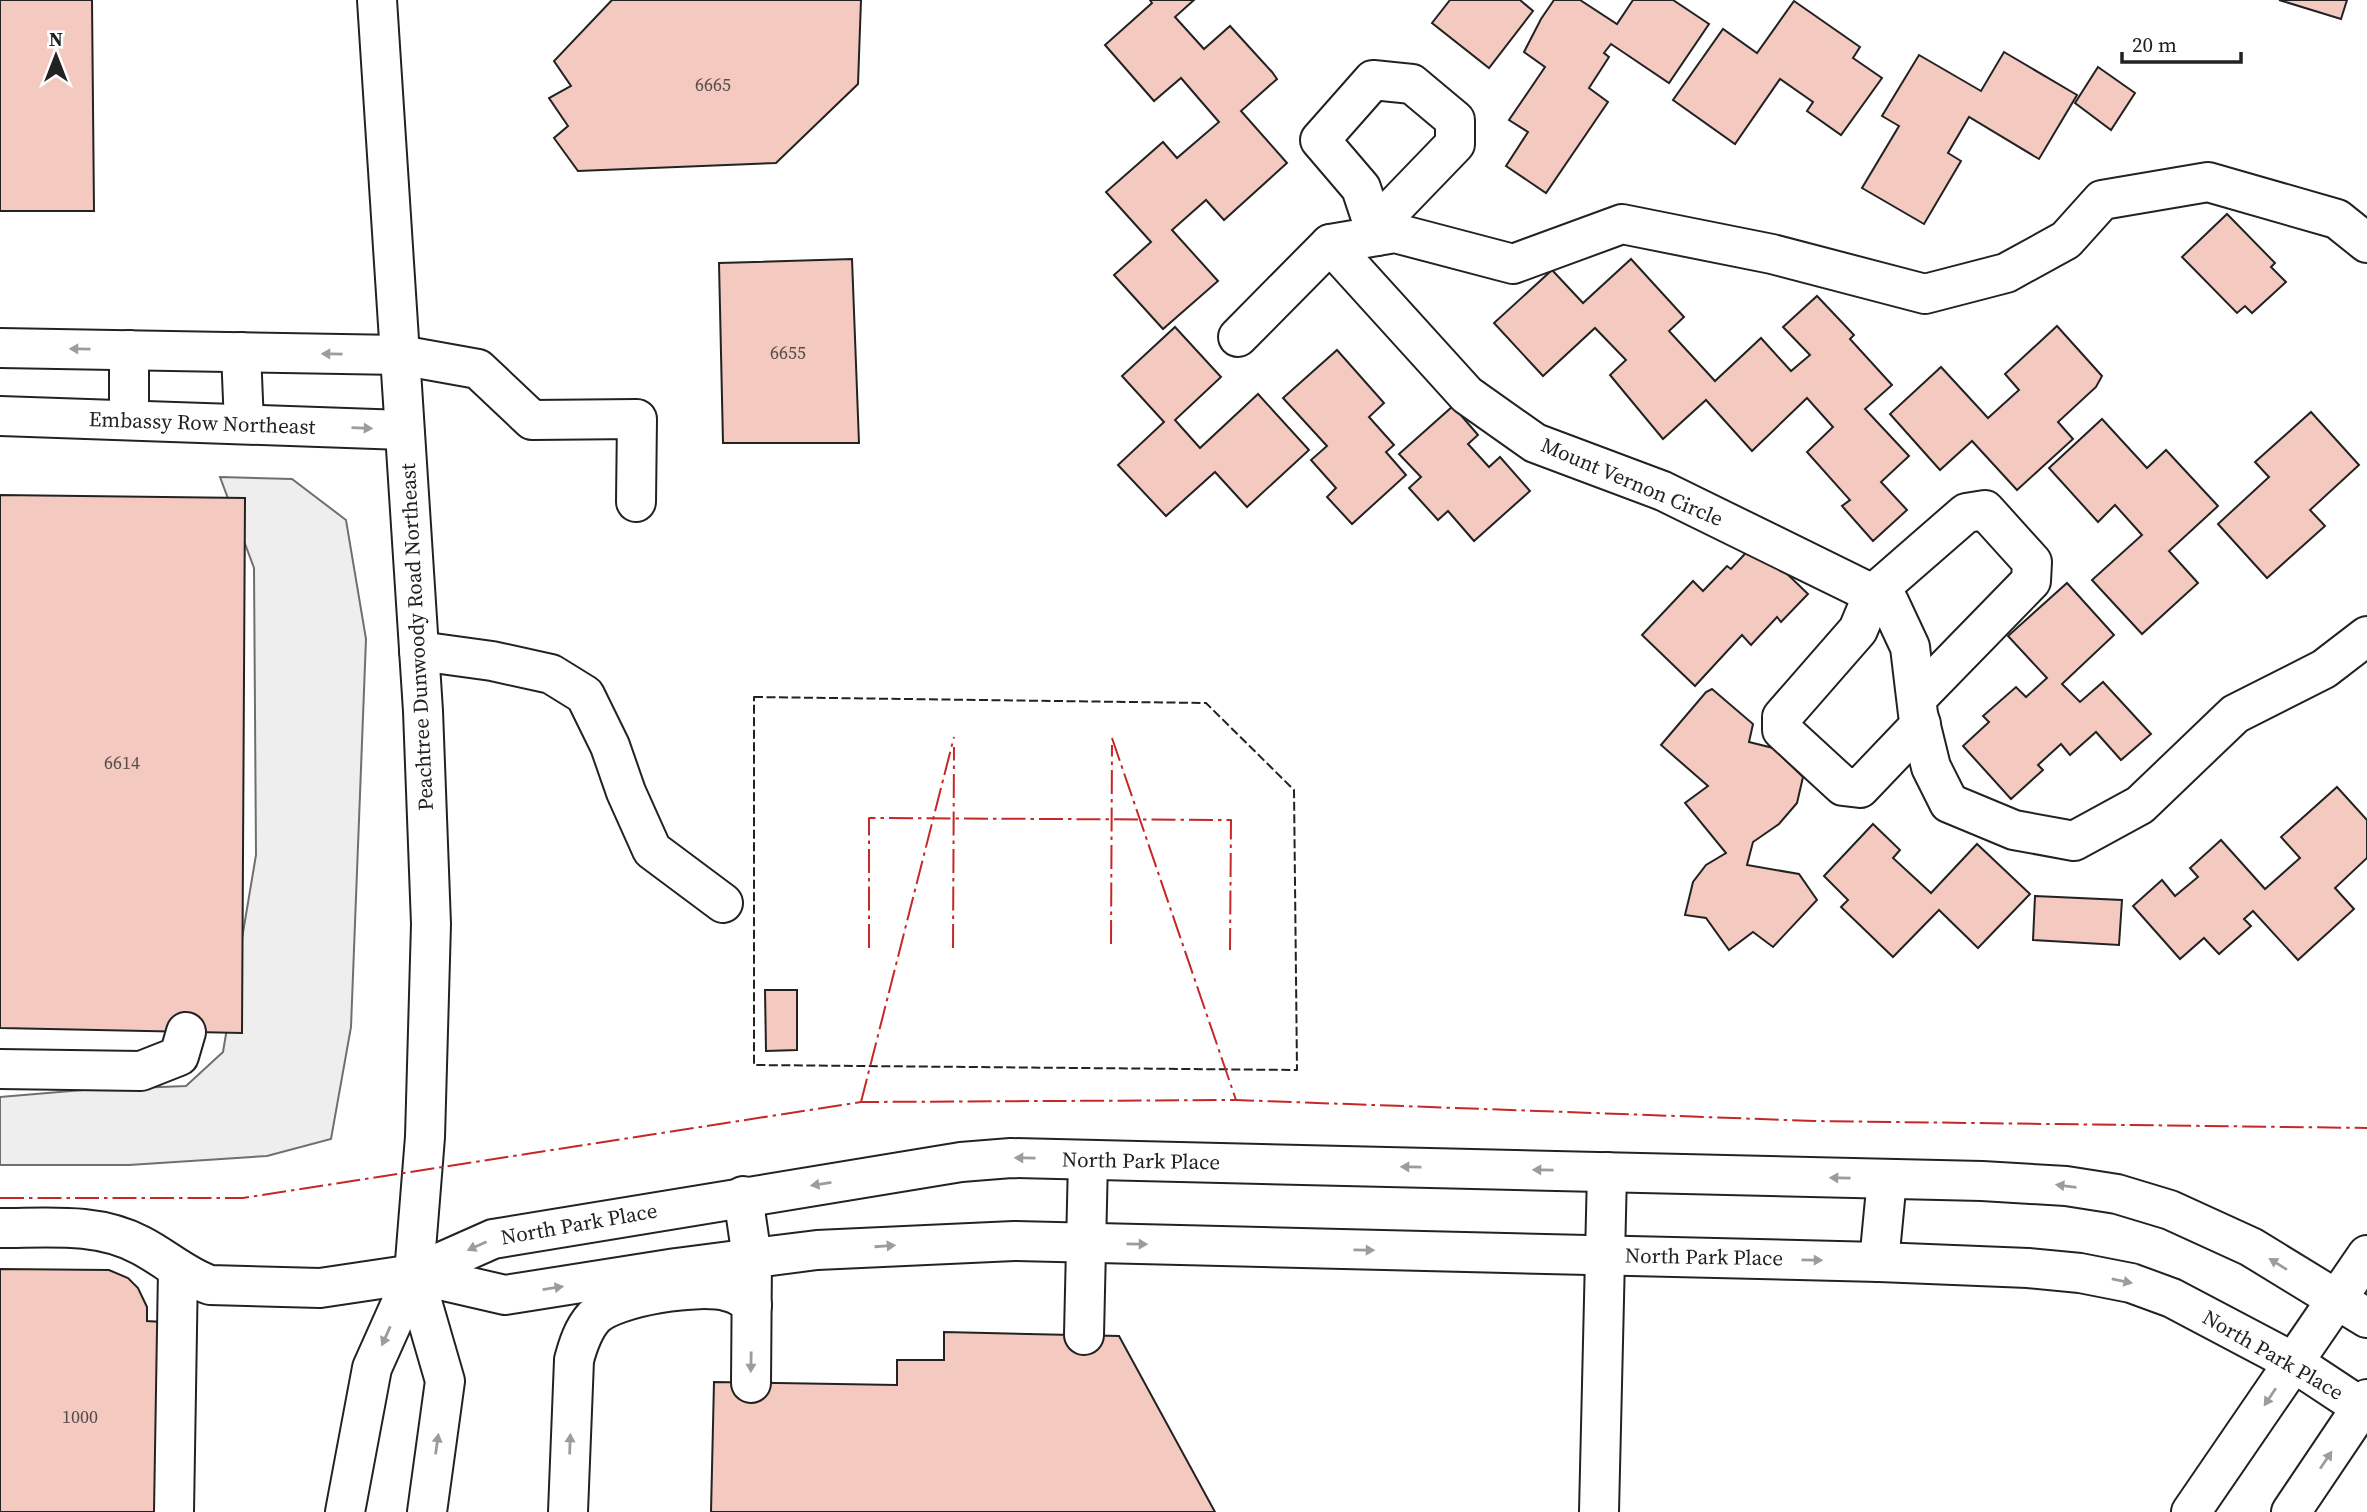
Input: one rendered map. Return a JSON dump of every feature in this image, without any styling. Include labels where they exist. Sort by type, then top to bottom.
[{"type":"street","name":"Peachtree Dunwoody Road Northeast","points":[[345,1512],[372,1368],[414,1274],[425,1137],[431,924],[419,651],[377,0]]},
{"type":"street","points":[[1238,337],[1330,244],[1376,232],[1395,233],[1513,264],[1622,224],[1772,254],[1924,294],[2006,273],[2066,240],[2102,200],[2208,182],[2337,219],[2367,243]]},
{"type":"street","name":"Mount Vernon Circle","points":[[1330,244],[1467,395],[1535,443],[1663,491],[1889,602],[1910,647],[1919,711],[1931,767],[1949,803],[2014,830],[2074,841],[2140,805],[2235,714],[2323,669],[2367,636]]},
{"type":"street","points":[[0,348],[400,355],[478,369],[532,420],[637,419],[636,502]]},
{"type":"street","points":[[129,350],[129,420]]},
{"type":"street","points":[[241,352],[244,424]]},
{"type":"street","name":"Embassy Row Northeast","points":[[0,416],[404,430]]},
{"type":"street","points":[[1985,510],[2032,562],[2031,581],[1919,711],[1860,788],[1843,786],[1782,730],[1782,717],[1858,629],[1873,594],[1966,513],[1985,510]]},
{"type":"street","points":[[419,651],[492,661],[551,674],[585,695],[610,746],[626,792],[652,850],[723,903]]},
{"type":"street","points":[[0,1069],[141,1071],[179,1056],[186,1032]]},
{"type":"street","name":"North Park Place","points":[[414,1274],[493,1239],[743,1196],[961,1162],[1011,1158],[2024,1183],[2117,1194],[2170,1210],[2251,1247],[2352,1309]]},
{"type":"street","points":[[1084,1335],[1088,1160]]},
{"type":"street","points":[[1600,1512],[1607,1172]]},
{"type":"street","points":[[1879,1262],[1887,1179]]},
{"type":"street","points":[[743,1196],[752,1258],[751,1383]]},
{"type":"street","points":[[0,1228],[98,1230],[119,1235],[195,1280],[211,1285],[320,1288],[414,1274]]},
{"type":"street","name":"North Park Place","points":[[414,1274],[505,1295],[676,1268],[817,1251],[1014,1241],[1879,1262],[2055,1270],[2132,1283],[2172,1298],[2293,1362],[2365,1406]]},
{"type":"street","points":[[2191,1512],[2293,1362],[2352,1309],[2367,1255]]},
{"type":"street","points":[[174,1512],[178,1269]]},
{"type":"street","name":"Peachtree Dunwoody Road Northeast","points":[[414,1274],[445,1381],[427,1512]]},
{"type":"street","points":[[568,1512],[574,1360],[579,1341],[594,1316],[624,1300],[691,1289],[728,1291],[752,1305]]},
{"type":"street","points":[[2291,1512],[2365,1406]]},
{"type":"shaded area","points":[[220,477],[292,479],[346,520],[366,639],[351,1027],[331,1139],[267,1156],[129,1165],[0,1165],[0,1097],[186,1086],[223,1052],[256,855],[254,568]]},
{"type":"building","points":[[0,0],[92,0],[94,211],[0,211]]},
{"type":"building","points":[[612,0],[861,0],[858,84],[776,163],[578,171],[554,138],[568,126],[549,98],[571,86],[554,61]]},
{"type":"building","points":[[1150,0],[1194,0],[1175,17],[1204,49],[1230,26],[1272,72],[1277,79],[1241,111],[1287,163],[1224,220],[1206,200],[1172,230],[1218,281],[1163,329],[1114,275],[1151,242],[1106,192],[1163,142],[1177,158],[1219,122],[1181,78],[1154,101],[1105,45],[1152,3]]},
{"type":"building","points":[[1450,0],[1520,0],[1533,11],[1489,68],[1432,23]]},
{"type":"building","points":[[1554,0],[1580,0],[1617,24],[1633,0],[1673,0],[1709,24],[1669,83],[1611,44],[1604,53],[1609,57],[1589,88],[1608,102],[1546,193],[1506,166],[1528,132],[1509,120],[1545,67],[1524,52]]},
{"type":"building","points":[[2279,0],[2347,0],[2341,19]]},
{"type":"building","points":[[1794,1],[1860,47],[1853,58],[1882,78],[1841,135],[1807,111],[1813,102],[1780,79],[1735,144],[1673,100],[1723,29],[1757,53]]},
{"type":"building","points":[[2004,52],[2077,95],[2039,159],[1969,117],[1948,153],[1961,161],[1924,224],[1862,188],[1899,126],[1882,116],[1919,55],[1981,91]]},
{"type":"building","points":[[2098,67],[2135,93],[2111,130],[2075,103]]},
{"type":"building","points":[[2227,214],[2275,263],[2271,267],[2286,282],[2252,313],[2245,306],[2237,313],[2182,257]]},
{"type":"building","points":[[852,259],[859,443],[723,443],[719,263]]},
{"type":"building","points":[[1631,259],[1684,317],[1669,331],[1715,381],[1761,338],[1791,371],[1810,355],[1783,327],[1817,296],[1854,335],[1850,339],[1892,385],[1865,409],[1909,456],[1881,482],[1907,510],[1873,541],[1842,506],[1850,500],[1807,452],[1833,427],[1807,398],[1752,451],[1706,400],[1663,439],[1610,375],[1626,360],[1595,328],[1543,376],[1494,323],[1552,270],[1583,303]]},
{"type":"building","points":[[2057,326],[2102,376],[2096,387],[2058,422],[2073,439],[2017,490],[1972,441],[1940,470],[1890,414],[1941,367],[1988,418],[2019,390],[2005,374]]},
{"type":"building","points":[[1175,327],[1221,377],[1175,420],[1200,448],[1258,394],[1309,450],[1247,507],[1215,472],[1166,516],[1118,465],[1164,422],[1122,376]]},
{"type":"building","points":[[1337,350],[1384,403],[1369,417],[1394,445],[1386,452],[1406,475],[1352,524],[1327,497],[1336,488],[1311,460],[1327,446],[1283,398]]},
{"type":"building","points":[[1453,406],[1478,435],[1468,444],[1489,467],[1500,457],[1530,491],[1474,541],[1448,511],[1438,520],[1409,488],[1421,477],[1399,454]]},
{"type":"building","points":[[2311,412],[2359,465],[2310,510],[2325,526],[2267,578],[2218,524],[2269,477],[2255,462]]},
{"type":"building","points":[[2102,419],[2147,468],[2166,450],[2218,506],[2169,551],[2198,583],[2142,634],[2092,580],[2142,535],[2115,505],[2098,522],[2049,468]]},
{"type":"building","points":[[0,495],[245,498],[242,1033],[0,1028]]},
{"type":"building","points":[[1755,543],[1808,594],[1781,622],[1777,617],[1751,645],[1742,635],[1695,686],[1642,635],[1693,581],[1703,591],[1727,566],[1731,569]]},
{"type":"building","points":[[2067,583],[2114,635],[2062,684],[2080,702],[2103,682],[2151,734],[2121,760],[2096,732],[2070,755],[2061,744],[2038,765],[2043,770],[2011,799],[1963,746],[1989,722],[1983,716],[2016,687],[2026,697],[2047,678],[2008,636]]},
{"type":"building","points":[[1712,689],[1753,724],[1749,742],[1773,748],[1803,777],[1797,803],[1779,824],[1753,842],[1747,865],[1799,874],[1817,900],[1773,947],[1753,932],[1729,950],[1706,918],[1685,915],[1693,882],[1706,865],[1726,853],[1685,803],[1708,786],[1661,745],[1706,692]]},
{"type":"building","points":[[2337,787],[2367,820],[2367,858],[2335,888],[2354,909],[2298,960],[2253,911],[2244,919],[2251,926],[2219,954],[2204,938],[2180,959],[2133,906],[2162,880],[2175,896],[2198,877],[2190,868],[2221,840],[2265,889],[2300,858],[2281,837]]},
{"type":"building","points":[[1873,824],[1900,850],[1893,858],[1931,893],[1977,844],[2030,894],[1978,948],[1939,910],[1893,957],[1841,907],[1848,900],[1824,876]]},
{"type":"building","points":[[2035,896],[2122,900],[2119,945],[2033,940]]},
{"type":"building","points":[[765,990],[797,990],[797,1050],[766,1051]]},
{"type":"building","points":[[0,1269],[109,1270],[128,1278],[138,1288],[147,1307],[147,1321],[162,1322],[157,1512],[0,1512]]},
{"type":"building","points":[[944,1332],[1119,1336],[1215,1512],[711,1512],[714,1382],[897,1385],[897,1360],[944,1360]]},
{"type":"fence","points":[[754,697],[1206,703],[1294,790],[1297,1070],[754,1065],[754,697]]},
{"type":"power","points":[[861,1102],[954,737]]},
{"type":"power","points":[[1112,738],[1236,1100]]},
{"type":"power","points":[[1111,944],[1112,745]]},
{"type":"power","points":[[953,948],[954,747]]},
{"type":"power","points":[[869,948],[869,818],[1231,820],[1230,950]]},
{"type":"power","points":[[0,1198],[243,1198],[861,1102],[1236,1100],[1814,1121],[2367,1128]]}]
